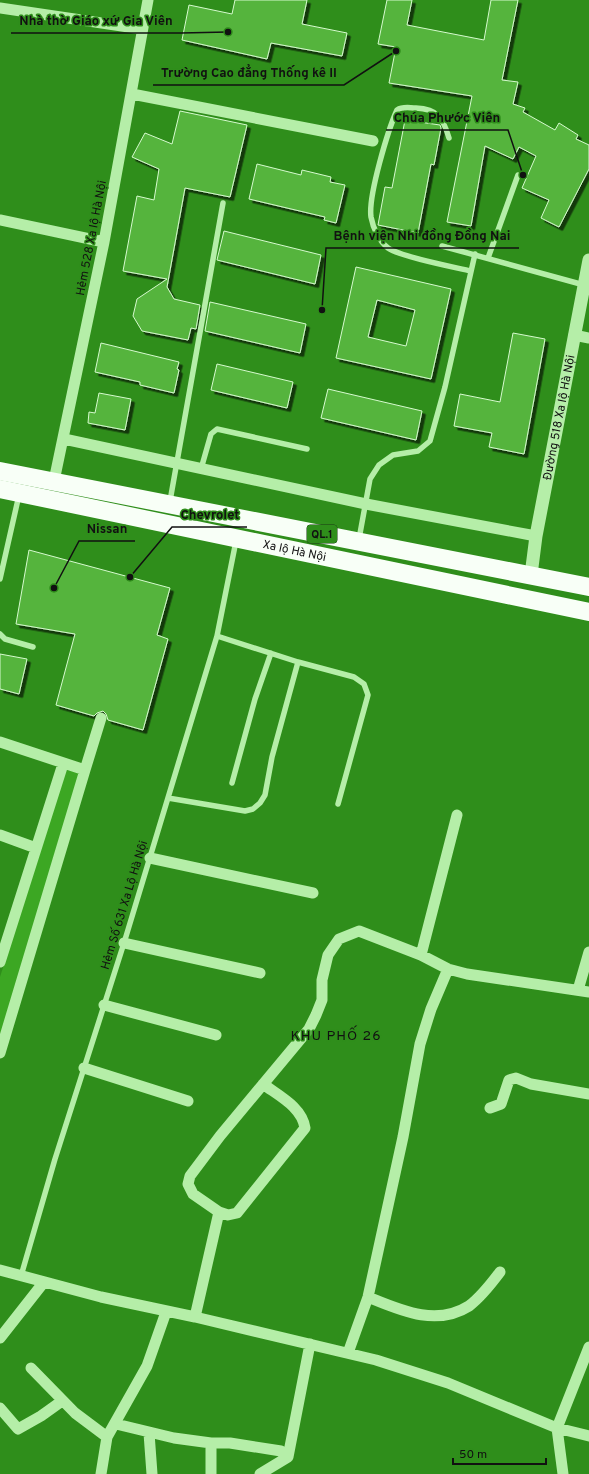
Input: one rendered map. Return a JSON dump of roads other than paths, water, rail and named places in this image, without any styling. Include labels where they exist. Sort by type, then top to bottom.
[{"type":"highway","name":"Xa lộ Hà Nội","points":[[0,471],[589,587]]},
{"type":"highway","name":"Xa lộ Hà Nội","points":[[0,489],[589,612]]},
{"type":"street","name":"Hẻm 528 Xa lộ Hà Nội","points":[[54,481],[104,242],[148,0]]},
{"type":"street","points":[[0,8],[142,30]]},
{"type":"street","points":[[132,94],[373,141]]},
{"type":"street","points":[[0,220],[104,242]]},
{"type":"street","name":"Đường 518 Xa lộ Hà Nội","points":[[531,576],[536,536],[589,260]]},
{"type":"street","points":[[574,335],[589,338]]},
{"type":"street","points":[[64,439],[366,504],[536,536]]},
{"type":"street","points":[[0,1053],[102,718]]},
{"type":"street","points":[[0,742],[85,770]]},
{"type":"street","points":[[0,962],[4,931],[36,848],[63,764]]},
{"type":"street","points":[[421,954],[457,814]]},
{"type":"street","points":[[0,835],[36,848]]},
{"type":"street","points":[[150,858],[313,893]]},
{"type":"street","points":[[263,1084],[295,1108],[304,1119],[305,1128],[237,1213],[228,1215],[219,1212],[193,1194],[188,1184],[190,1176],[263,1084],[309,1028],[322,1000],[322,980],[328,954],[339,939],[359,931],[421,954],[448,969],[467,974],[589,992]]},
{"type":"street","points":[[124,943],[260,973]]},
{"type":"street","points":[[578,990],[589,952]]},
{"type":"street","points":[[348,1353],[368,1297],[403,1137],[420,1044],[431,1009],[448,969]]},
{"type":"street","points":[[104,1005],[216,1035]]},
{"type":"street","points":[[84,1068],[188,1101]]},
{"type":"street","points":[[490,1108],[501,1104],[509,1080],[516,1078],[531,1084],[589,1094]]},
{"type":"street","points":[[195,1317],[219,1212]]},
{"type":"street","points":[[0,1270],[166,1312],[195,1317],[348,1353],[448,1383],[557,1428],[589,1436]]},
{"type":"street","points":[[368,1297],[407,1314],[434,1316],[457,1312],[470,1305],[482,1294],[500,1272]]},
{"type":"street","points":[[0,1338],[44,1282]]},
{"type":"street","points":[[101,1474],[107,1437],[116,1424],[147,1366],[166,1312]]},
{"type":"street","points":[[260,1474],[288,1457],[310,1344]]},
{"type":"street","points":[[562,1474],[557,1428],[589,1347]]},
{"type":"street","points":[[31,1368],[75,1413],[107,1437]]},
{"type":"street","points":[[0,1408],[18,1429],[41,1416],[62,1401]]},
{"type":"street","points":[[116,1424],[149,1433],[211,1443],[230,1443],[281,1451],[288,1457]]},
{"type":"street","points":[[149,1433],[152,1474]]},
{"type":"street","points":[[211,1443],[211,1474]]},
{"type":"lane","points":[[449,138],[445,122],[436,113],[427,108],[402,107],[397,110],[382,155],[372,198],[371,216],[376,232],[389,249],[415,258],[471,270]]},
{"type":"lane","points":[[488,258],[518,175]]},
{"type":"lane","points":[[170,504],[223,202]]},
{"type":"lane","points":[[442,246],[584,285]]},
{"type":"lane","points":[[358,541],[370,478],[379,465],[393,455],[418,451],[430,441],[445,387],[475,254]]},
{"type":"lane","points":[[201,469],[211,434],[217,429],[307,449]]},
{"type":"lane","points":[[0,579],[19,493]]},
{"type":"lane","name":"Hẻm Số 631 Xa Lộ Hà Nội","points":[[21,1276],[217,636],[236,539]]},
{"type":"lane","points":[[0,634],[5,639],[34,647]]},
{"type":"lane","points":[[217,636],[298,662],[354,677],[364,684],[368,695],[338,804]]},
{"type":"lane","points":[[232,783],[255,699],[270,653]]},
{"type":"lane","points":[[168,798],[245,811],[253,809],[260,803],[265,795],[272,757],[298,662]]},
{"type":"place","name":"Nhà thờ Giáo xứ Gia Viên","points":[[228,32]]},
{"type":"place","name":"Trường Cao đẳng Thống kê II","points":[[396,51]]},
{"type":"place","name":"Chúa Phước Viên","points":[[523,175]]},
{"type":"place","name":"Bệnh viện Nhi đồng Đồng Nai","points":[[322,310]]},
{"type":"place","name":"Chevrolet","points":[[130,577]]},
{"type":"place","name":"Nissan","points":[[54,588]]},
{"type":"district","name":"KHU PHỐ 26","points":[[336,1035]]}]
